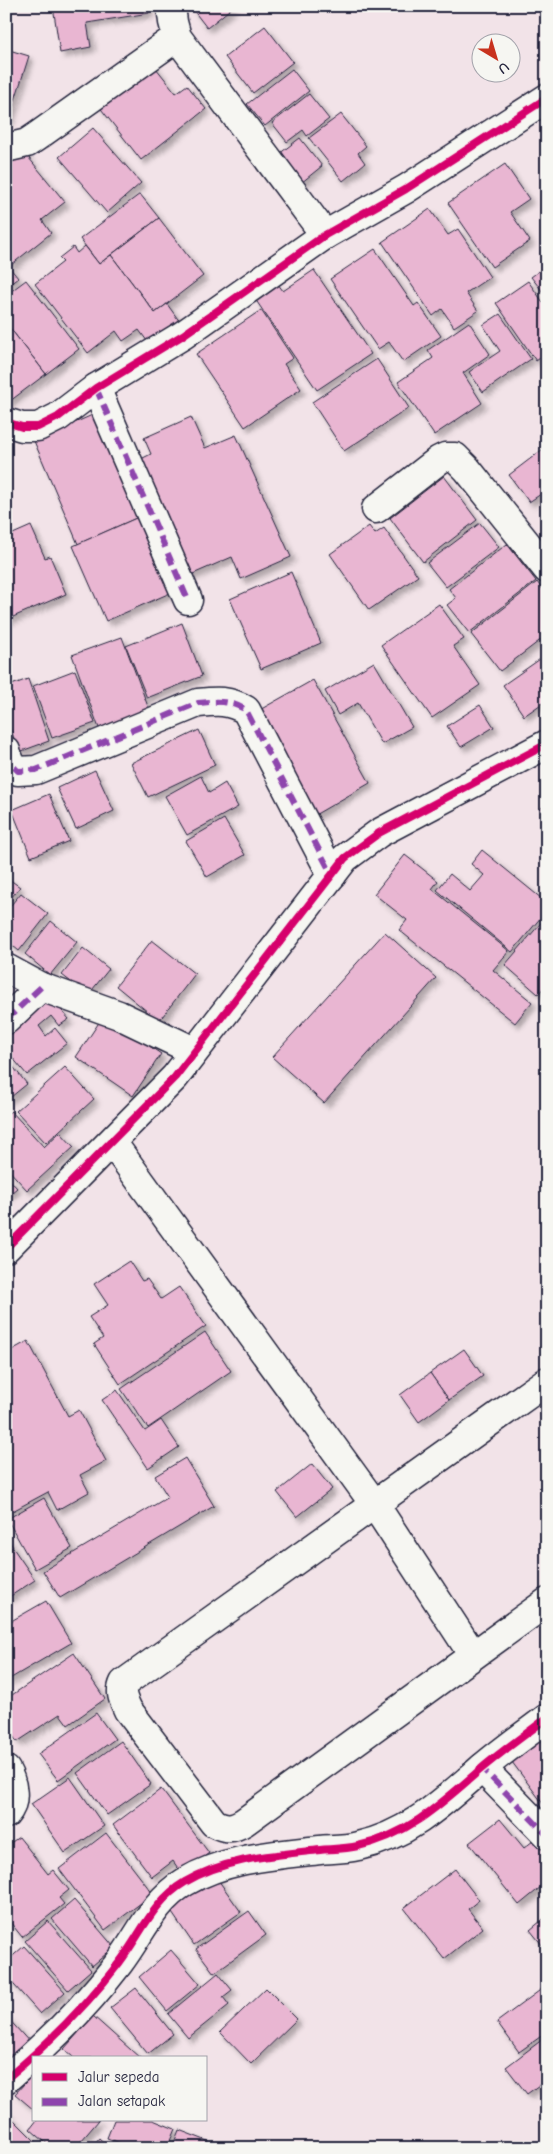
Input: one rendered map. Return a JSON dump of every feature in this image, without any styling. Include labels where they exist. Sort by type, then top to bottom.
[{"type":"street","points":[[171,6],[177,37],[324,235]]},
{"type":"street","points":[[6,148],[27,143],[177,37]]},
{"type":"street","points":[[6,422],[22,427],[38,427],[58,416],[96,388],[183,335],[324,235],[406,189],[547,98]]},
{"type":"street","points":[[96,388],[188,600]]},
{"type":"street","points":[[376,509],[439,460],[445,457],[455,457],[467,469],[547,570]]},
{"type":"street","points":[[6,751],[12,764],[18,771],[36,770],[198,703],[221,700],[234,703],[246,710],[332,875]]},
{"type":"street","points":[[6,1248],[175,1077],[345,858],[380,833],[547,744]]},
{"type":"street","points":[[6,968],[41,987],[119,1015],[194,1051]]},
{"type":"street","points":[[6,1020],[41,987]]},
{"type":"street","points":[[112,1142],[375,1505],[472,1655]]},
{"type":"street","points":[[547,1381],[124,1683],[121,1688],[122,1696],[128,1710],[214,1823],[222,1827],[231,1828],[244,1822],[547,1602]]},
{"type":"street","points":[[6,2079],[81,2009],[120,1961],[148,1915],[168,1893],[184,1882],[207,1870],[240,1861],[358,1846],[397,1832],[441,1805],[482,1768],[547,1718]]},
{"type":"street","points":[[482,1768],[547,1835]]},
{"type":"street","points":[[6,1770],[11,1778],[13,1793],[11,1808],[6,1814]]},
{"type":"building","points":[[53,6],[148,6],[149,13],[87,23],[91,47],[60,53]]},
{"type":"building","points":[[190,6],[234,6],[207,28]]},
{"type":"building","points":[[265,26],[293,62],[253,93],[225,57]]},
{"type":"building","points":[[6,49],[29,56],[8,122],[6,121]]},
{"type":"building","points":[[152,63],[176,93],[187,85],[206,109],[141,160],[98,105]]},
{"type":"building","points":[[292,69],[309,91],[265,126],[247,104]]},
{"type":"building","points":[[309,94],[329,119],[307,136],[303,130],[287,142],[272,123]]},
{"type":"building","points":[[341,114],[366,146],[358,153],[365,163],[343,181],[309,138]]},
{"type":"building","points":[[93,128],[141,183],[107,213],[59,157]]},
{"type":"building","points":[[300,138],[322,166],[301,183],[279,154]]},
{"type":"building","points":[[24,152],[65,202],[42,220],[51,233],[11,265],[6,260],[6,166]]},
{"type":"building","points":[[505,164],[529,199],[510,212],[530,241],[492,267],[448,203]]},
{"type":"building","points":[[140,194],[159,218],[99,264],[80,239]]},
{"type":"building","points":[[430,209],[448,235],[458,229],[490,277],[466,293],[478,311],[454,327],[442,309],[433,316],[382,242]]},
{"type":"building","points":[[159,218],[203,276],[155,313],[111,255]]},
{"type":"building","points":[[85,246],[99,264],[111,255],[155,313],[167,304],[180,322],[150,345],[139,330],[123,341],[116,331],[88,353],[35,284],[63,262],[59,258],[73,247],[77,253]]},
{"type":"building","points":[[375,249],[414,306],[418,303],[441,336],[403,362],[389,342],[378,349],[330,279]]},
{"type":"building","points":[[6,263],[18,278],[6,287]]},
{"type":"building","points":[[547,265],[547,297],[531,277]]},
{"type":"building","points":[[314,270],[371,354],[317,390],[255,299],[278,284],[283,291]]},
{"type":"building","points":[[26,280],[79,349],[46,374],[6,323],[6,295]]},
{"type":"building","points":[[528,281],[547,308],[547,353],[536,361],[496,303]]},
{"type":"building","points":[[261,310],[293,358],[284,364],[301,389],[245,427],[196,354]]},
{"type":"building","points":[[500,314],[531,359],[483,392],[469,372],[500,351],[483,325]]},
{"type":"building","points":[[469,322],[490,354],[463,373],[482,403],[434,435],[398,382],[433,358],[428,350]]},
{"type":"building","points":[[6,323],[46,374],[6,404]]},
{"type":"building","points":[[377,359],[409,408],[344,451],[312,402]]},
{"type":"building","points":[[99,412],[143,515],[78,544],[34,441]]},
{"type":"building","points":[[191,417],[205,448],[236,435],[291,557],[241,579],[232,557],[186,577],[135,462],[151,454],[144,438]]},
{"type":"building","points":[[547,446],[547,490],[529,502],[509,475]]},
{"type":"building","points":[[444,476],[477,520],[423,562],[390,518]]},
{"type":"building","points":[[143,515],[177,590],[106,621],[73,546]]},
{"type":"building","points":[[480,523],[499,547],[446,587],[427,563]]},
{"type":"building","points":[[31,526],[45,558],[50,556],[66,594],[6,620],[6,537]]},
{"type":"building","points":[[369,526],[375,534],[384,528],[418,576],[369,610],[330,554]]},
{"type":"building","points":[[507,544],[536,581],[469,633],[447,605],[456,598],[449,589]]},
{"type":"building","points":[[291,572],[321,643],[261,669],[230,599]]},
{"type":"building","points":[[537,582],[547,595],[547,635],[500,671],[471,634]]},
{"type":"building","points":[[439,604],[464,639],[453,646],[480,685],[432,718],[381,645]]},
{"type":"building","points":[[182,623],[202,676],[147,698],[126,646]]},
{"type":"building","points":[[122,637],[150,712],[100,731],[72,655]]},
{"type":"building","points":[[543,657],[547,663],[547,700],[524,716],[503,685]]},
{"type":"building","points":[[374,662],[412,727],[382,744],[358,703],[338,715],[325,691]]},
{"type":"building","points":[[75,670],[95,723],[52,738],[33,686]]},
{"type":"building","points":[[28,679],[49,741],[19,752],[6,717],[6,687]]},
{"type":"building","points":[[313,680],[370,783],[313,816],[256,712]]},
{"type":"building","points":[[480,705],[494,727],[461,747],[447,726]]},
{"type":"building","points":[[199,730],[215,765],[148,797],[131,763]]},
{"type":"building","points":[[95,770],[114,811],[76,829],[57,788]]},
{"type":"building","points":[[201,776],[209,793],[225,783],[238,807],[187,835],[165,796]]},
{"type":"building","points":[[49,794],[69,841],[31,857],[12,810]]},
{"type":"building","points":[[547,803],[547,816],[540,809]]},
{"type":"building","points":[[224,819],[245,855],[207,877],[186,841]]},
{"type":"building","points":[[482,850],[547,903],[547,910],[512,952],[437,890],[450,874],[470,891],[484,875],[471,864]]},
{"type":"building","points":[[405,855],[438,881],[432,889],[509,951],[493,970],[532,1002],[515,1023],[399,930],[407,920],[374,894]]},
{"type":"building","points":[[6,877],[20,887],[6,904]]},
{"type":"building","points":[[21,893],[48,914],[19,951],[6,940],[6,911]]},
{"type":"building","points":[[546,917],[547,984],[538,994],[505,965]]},
{"type":"building","points":[[51,921],[77,942],[50,975],[25,954]]},
{"type":"building","points":[[385,932],[436,978],[324,1103],[272,1057]]},
{"type":"building","points":[[152,940],[195,974],[159,1021],[116,986]]},
{"type":"building","points":[[83,948],[109,969],[88,995],[62,975]]},
{"type":"building","points":[[50,997],[69,1019],[59,1026],[51,1016],[39,1026],[46,1036],[55,1028],[67,1043],[27,1075],[6,1050],[6,1032]]},
{"type":"building","points":[[104,1015],[161,1054],[133,1096],[76,1057]]},
{"type":"building","points":[[6,1058],[27,1084],[6,1101]]},
{"type":"building","points":[[65,1067],[94,1099],[46,1143],[16,1111]]},
{"type":"building","points":[[11,1111],[44,1147],[60,1132],[74,1147],[27,1190],[6,1167],[6,1115]]},
{"type":"building","points":[[6,1176],[17,1188],[6,1197]]},
{"type":"building","points":[[129,1261],[142,1281],[147,1279],[161,1299],[179,1287],[206,1326],[120,1384],[94,1344],[103,1338],[89,1317],[108,1305],[94,1284]]},
{"type":"building","points":[[205,1332],[231,1371],[148,1428],[121,1389]]},
{"type":"building","points":[[28,1341],[68,1416],[79,1410],[106,1461],[80,1475],[89,1492],[57,1510],[48,1492],[7,1514],[6,1344],[10,1351]]},
{"type":"building","points":[[464,1349],[483,1376],[449,1400],[430,1373]]},
{"type":"building","points":[[430,1373],[449,1400],[419,1422],[400,1395]]},
{"type":"building","points":[[117,1390],[145,1431],[161,1420],[179,1447],[148,1468],[102,1400]]},
{"type":"building","points":[[185,1458],[214,1506],[60,1598],[43,1571],[168,1497],[155,1476]]},
{"type":"building","points":[[312,1464],[332,1489],[297,1517],[277,1492]]},
{"type":"building","points":[[44,1498],[72,1548],[35,1569],[7,1519]]},
{"type":"building","points":[[6,1536],[13,1547],[6,1551]]},
{"type":"building","points":[[13,1548],[35,1580],[6,1599],[6,1553]]},
{"type":"building","points":[[46,1601],[71,1643],[6,1681],[6,1624]]},
{"type":"building","points":[[74,1653],[105,1699],[68,1725],[60,1714],[17,1742],[6,1726],[6,1699]]},
{"type":"building","points":[[96,1713],[115,1739],[58,1780],[38,1754]]},
{"type":"building","points":[[547,1730],[547,1809],[509,1758]]},
{"type":"building","points":[[121,1741],[151,1784],[107,1815],[77,1773]]},
{"type":"building","points":[[70,1777],[104,1826],[65,1853],[31,1804]]},
{"type":"building","points":[[161,1789],[209,1853],[182,1874],[173,1861],[152,1877],[113,1825]]},
{"type":"building","points":[[500,1819],[524,1848],[538,1837],[547,1848],[547,1882],[519,1905],[469,1843]]},
{"type":"building","points":[[106,1833],[153,1894],[105,1930],[59,1869]]},
{"type":"building","points":[[19,1837],[48,1874],[53,1870],[69,1890],[59,1898],[64,1904],[22,1937],[6,1917],[6,1846]]},
{"type":"building","points":[[455,1869],[479,1900],[468,1909],[483,1928],[444,1959],[404,1908]]},
{"type":"building","points":[[216,1877],[241,1912],[194,1945],[170,1910]]},
{"type":"building","points":[[74,1900],[114,1947],[92,1966],[52,1919]]},
{"type":"building","points":[[249,1911],[266,1935],[214,1973],[196,1949]]},
{"type":"building","points":[[547,1916],[547,1951],[530,1930]]},
{"type":"building","points":[[48,1921],[91,1970],[68,1990],[25,1941]]},
{"type":"building","points":[[24,1946],[65,1992],[40,2014],[6,1976],[6,1962]]},
{"type":"building","points":[[171,1950],[200,1984],[167,2011],[139,1977]]},
{"type":"building","points":[[218,1973],[232,1990],[223,1997],[229,2005],[188,2038],[168,2014]]},
{"type":"building","points":[[136,1988],[173,2034],[148,2054],[110,2008]]},
{"type":"building","points":[[266,1988],[297,2019],[251,2064],[220,2032]]},
{"type":"building","points":[[543,1988],[547,1994],[547,2032],[519,2052],[497,2022]]},
{"type":"building","points":[[6,2016],[32,2045],[6,2069]]},
{"type":"building","points":[[93,2016],[138,2056],[72,2056],[64,2049]]},
{"type":"building","points":[[547,2036],[547,2079],[527,2094],[506,2067]]},
{"type":"building","points":[[32,2075],[32,2108],[15,2094]]},
{"type":"building","points":[[6,2112],[42,2148],[6,2148]]},
{"type":"building","points":[[35,2122],[97,2122],[75,2148],[52,2148],[30,2129]]},
{"type":"building","points":[[113,2122],[158,2122],[175,2129],[167,2148],[133,2148],[107,2138]]},
{"type":"building","points":[[179,2130],[223,2147],[223,2148],[172,2148]]},
{"type":"building","points":[[99,2138],[110,2148],[91,2148]]},
{"type":"marked path","points":[[96,388],[188,600]]},
{"type":"marked path","points":[[6,751],[11,764],[18,771],[36,770],[198,703],[217,702],[234,704],[246,710],[332,875]]},
{"type":"marked path","points":[[6,1020],[41,987]]},
{"type":"marked path","points":[[479,1771],[482,1768],[547,1835]]},
{"type":"cycle path","points":[[6,422],[22,427],[38,427],[58,417],[96,388],[183,335],[325,235],[406,189],[547,98]]},
{"type":"cycle path","points":[[6,1248],[175,1077],[345,858],[379,833],[547,744]]},
{"type":"cycle path","points":[[32,2056],[80,2009],[119,1963],[156,1908],[185,1882],[200,1874],[233,1863],[268,1856],[353,1847],[393,1834],[409,1826],[439,1805],[489,1762],[547,1718]]},
{"type":"cycle path","points":[[6,2079],[32,2056]]}]
